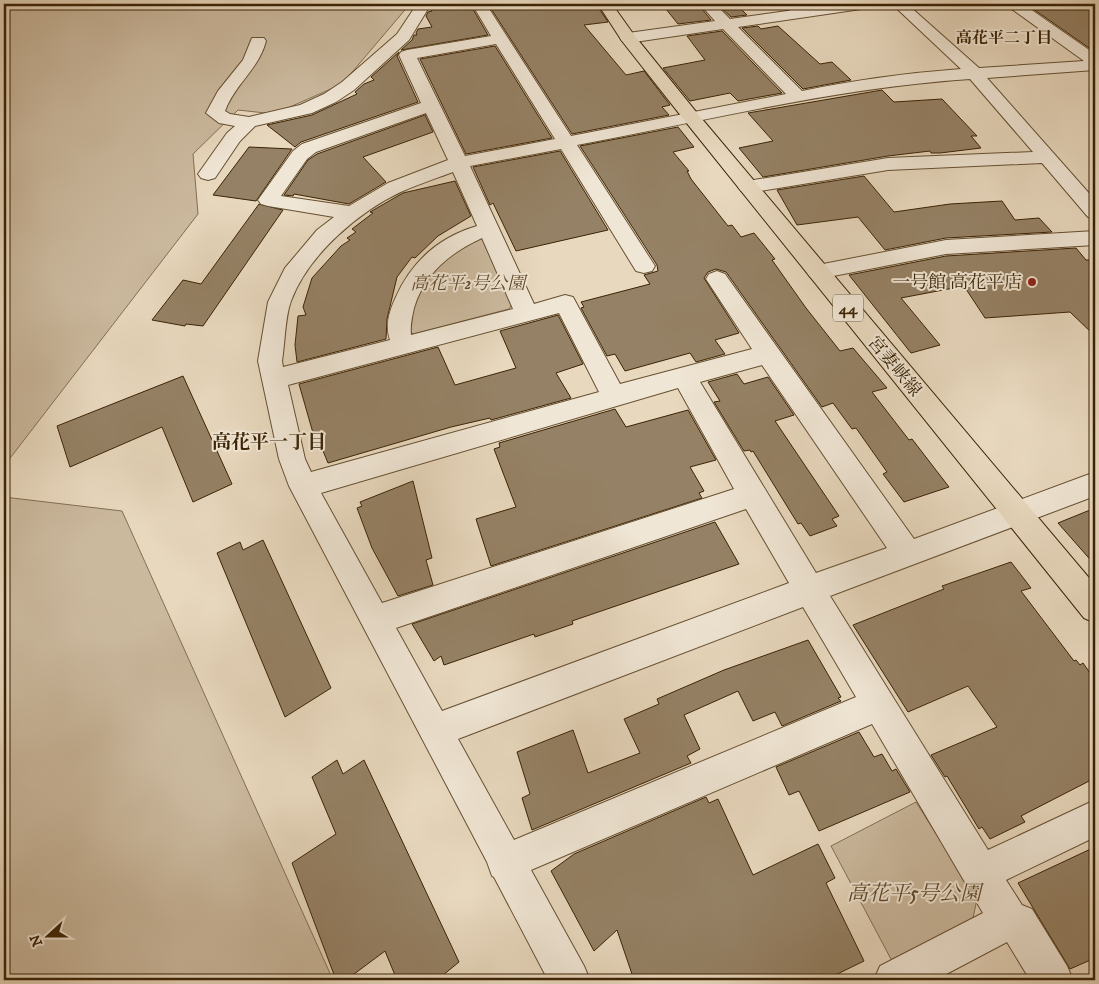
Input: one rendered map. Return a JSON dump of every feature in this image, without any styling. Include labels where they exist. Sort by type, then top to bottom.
[{"type":"main road","name":"宮妻峡線","points":[[605,4],[628,38],[691,117],[1095,608]]},
{"type":"street","points":[[258,41],[257,49],[215,113],[224,119],[249,122],[306,109],[324,101],[348,86],[383,57],[403,37],[424,4]]},
{"type":"street","points":[[479,4],[644,266]]},
{"type":"street","points":[[707,4],[798,96]]},
{"type":"street","points":[[628,38],[725,24],[792,9],[868,4]]},
{"type":"street","points":[[899,4],[974,73],[1095,212]]},
{"type":"street","points":[[1014,4],[1095,61]]},
{"type":"street","points":[[500,39],[407,55],[459,163],[527,314]]},
{"type":"street","points":[[570,980],[505,864],[436,730],[303,486],[292,458],[270,362],[274,324],[284,288],[318,241],[352,213],[395,187],[459,163],[875,82],[1095,65]]},
{"type":"street","points":[[352,213],[268,200],[300,155],[309,148],[430,106]]},
{"type":"street","points":[[208,174],[233,137],[249,122]]},
{"type":"street","points":[[748,186],[888,164],[1049,157]]},
{"type":"street","points":[[403,346],[399,330],[400,317],[413,284],[423,269],[452,244],[473,234],[489,230]]},
{"type":"street","points":[[818,272],[946,247],[1095,238]]},
{"type":"street","points":[[718,279],[908,554]]},
{"type":"street","points":[[273,379],[565,303],[614,396]]},
{"type":"street","points":[[303,486],[598,403],[614,396],[768,354]]},
{"type":"street","points":[[684,377],[752,495],[1009,920],[1018,923],[1053,980]]},
{"type":"street","points":[[436,730],[1095,484]]},
{"type":"street","points":[[376,620],[752,495]]},
{"type":"street","points":[[505,864],[879,704]]},
{"type":"street","points":[[981,873],[1095,818]]},
{"type":"street","points":[[894,980],[1009,920]]},
{"type":"green space","points":[[4,4],[410,4],[342,84],[274,114],[238,110],[193,154],[198,214],[4,466]]},
{"type":"green space","name":"高花平2号公園","points":[[477,237],[485,239],[514,301],[509,309],[413,334],[406,327],[408,316],[432,270]]},
{"type":"green space","points":[[4,497],[122,511],[333,980],[4,980]]},
{"type":"green space","name":"高花平5号公園","points":[[916,802],[977,899],[972,923],[892,961],[831,846]]},
{"type":"building","points":[[433,4],[470,4],[488,35],[401,50],[412,40],[414,35],[417,35],[418,29],[432,27],[426,16],[428,12],[432,11]]},
{"type":"building","points":[[488,4],[596,4],[608,22],[584,25],[626,75],[644,71],[670,105],[662,107],[669,115],[572,134]]},
{"type":"building","points":[[662,4],[698,4],[711,20],[678,24]]},
{"type":"building","points":[[717,4],[736,4],[747,15],[731,17]]},
{"type":"building","points":[[1026,4],[1095,4],[1095,52]]},
{"type":"building","points":[[758,26],[761,29],[778,26],[820,64],[832,62],[851,80],[803,89],[742,28]]},
{"type":"building","points":[[722,31],[782,93],[738,101],[730,93],[690,101],[663,68],[705,60],[687,36]]},
{"type":"building","points":[[495,46],[552,138],[466,154],[420,59]]},
{"type":"building","points":[[399,52],[397,56],[418,102],[301,142],[295,147],[267,125],[312,115],[357,94],[355,92],[364,84],[374,80],[371,77]]},
{"type":"building","points":[[882,90],[894,102],[942,99],[977,136],[971,136],[981,148],[888,156],[763,177],[739,148],[773,141],[748,113]]},
{"type":"building","points":[[425,115],[433,132],[363,157],[386,182],[349,204],[294,194],[293,196],[284,195],[308,160],[317,154]]},
{"type":"building","points":[[678,127],[694,147],[673,152],[689,171],[687,171],[691,179],[728,226],[732,225],[741,237],[754,233],[775,259],[772,260],[806,308],[840,351],[853,348],[887,388],[872,392],[949,487],[904,502],[883,474],[887,472],[856,428],[852,429],[833,403],[822,407],[726,272],[716,269],[708,272],[704,278],[739,333],[715,340],[725,354],[696,362],[690,353],[625,371],[615,354],[607,356],[581,308],[584,307],[581,302],[650,284],[644,275],[658,271],[657,265],[580,146]]},
{"type":"building","points":[[249,147],[292,149],[256,201],[213,195]]},
{"type":"building","points":[[560,151],[608,230],[516,251],[493,203],[490,205],[473,167]]},
{"type":"building","points":[[864,176],[894,212],[950,204],[1002,201],[1015,220],[1039,218],[1052,232],[946,238],[885,250],[858,217],[797,225],[777,190]]},
{"type":"building","points":[[455,181],[471,216],[438,236],[415,258],[412,257],[397,277],[387,319],[386,339],[297,362],[295,345],[298,316],[306,315],[303,307],[312,278],[341,246],[350,240],[347,238],[356,232],[352,229],[373,213],[370,212],[403,193]]},
{"type":"building","points":[[259,204],[283,210],[203,326],[186,324],[185,326],[152,320],[183,280],[201,284]]},
{"type":"building","points":[[1076,248],[1086,260],[1095,260],[1095,336],[1070,312],[985,318],[964,286],[901,298],[940,345],[911,353],[849,275],[946,256]]},
{"type":"building","points":[[558,315],[583,364],[556,373],[571,398],[491,420],[490,418],[451,427],[328,463],[321,446],[317,447],[299,384],[438,347],[455,385],[516,368],[500,331]]},
{"type":"building","points":[[737,374],[744,384],[768,377],[794,415],[775,421],[839,516],[832,519],[837,526],[810,536],[801,523],[798,524],[753,451],[744,451],[714,402],[720,401],[708,382]]},
{"type":"building","points":[[183,376],[232,484],[193,502],[162,427],[70,467],[57,426]]},
{"type":"building","points":[[615,409],[626,427],[688,410],[716,460],[690,467],[704,491],[699,493],[702,498],[491,566],[476,519],[516,507],[494,449],[500,447],[499,443]]},
{"type":"building","points":[[413,481],[432,558],[426,560],[433,585],[398,596],[372,548],[357,508],[362,506],[360,502]]},
{"type":"building","points":[[1095,508],[1095,565],[1058,523]]},
{"type":"building","points":[[715,522],[739,564],[572,621],[573,624],[535,637],[534,634],[444,665],[441,656],[434,661],[412,624]]},
{"type":"building","points":[[263,540],[331,688],[285,717],[217,553],[240,542],[243,550]]},
{"type":"building","points":[[1011,562],[1031,588],[1021,591],[1074,661],[1076,660],[1080,665],[1083,663],[1095,680],[1095,778],[1021,816],[1025,822],[990,839],[982,827],[979,829],[947,776],[945,777],[931,755],[997,727],[968,686],[908,712],[853,625],[944,589],[942,586]]},
{"type":"building","points":[[808,640],[841,697],[838,698],[841,701],[782,726],[775,712],[753,721],[738,691],[684,715],[700,749],[687,756],[691,763],[532,830],[522,798],[530,794],[517,752],[573,730],[588,773],[640,753],[624,719],[659,704],[657,699],[724,670]]},
{"type":"building","points":[[859,732],[874,757],[882,754],[892,771],[896,769],[910,792],[819,831],[799,791],[789,795],[776,767]]},
{"type":"building","points":[[337,760],[343,774],[364,760],[459,962],[437,980],[397,980],[385,951],[346,980],[336,980],[292,863],[336,834],[312,777]]},
{"type":"building","points":[[706,797],[709,803],[718,799],[753,875],[818,844],[835,878],[826,883],[864,961],[825,980],[634,980],[617,930],[594,951],[551,871],[574,854]]},
{"type":"building","points":[[1095,847],[1095,958],[1070,969],[1018,883]]},
{"type":"place","name":"一号館 高花平店","points":[[1032,282]]},
{"type":"district","name":"高花平二丁目","points":[[1004,37]]},
{"type":"district","name":"高花平一丁目","points":[[269,441]]}]
